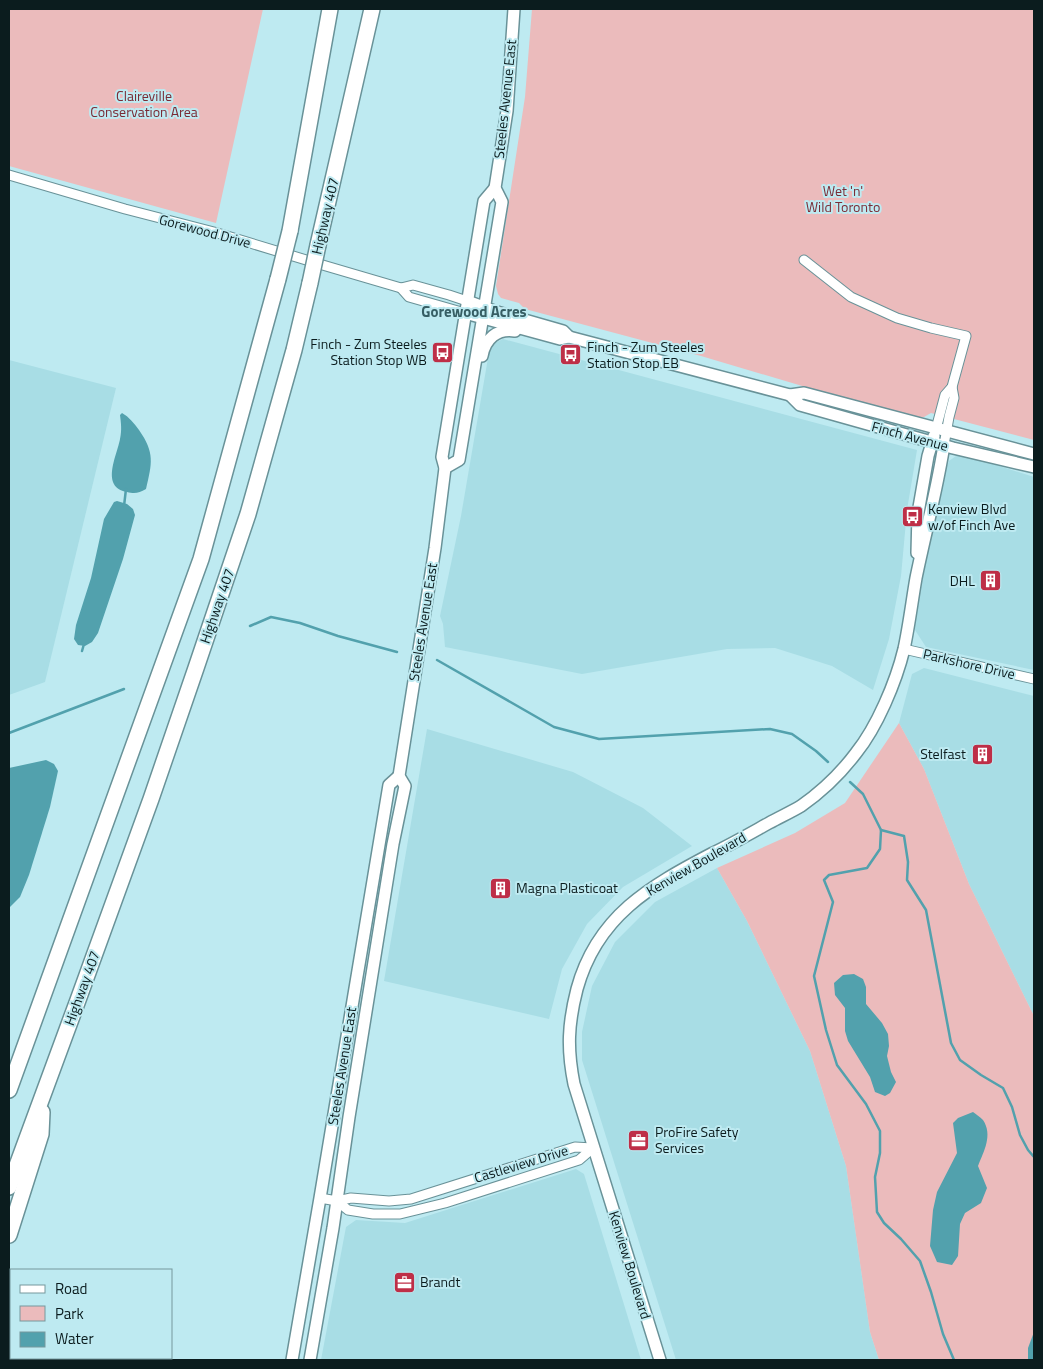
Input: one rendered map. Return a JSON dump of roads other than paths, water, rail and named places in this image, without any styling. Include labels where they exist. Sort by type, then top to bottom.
[{"type":"highway","points":[[9,1090],[201,559],[290,231],[330,9]]},
{"type":"highway","name":"Highway 407","points":[[9,1187],[154,789],[248,514],[294,350],[372,9]]},
{"type":"highway","points":[[9,1235],[40,1134],[43,1097]]},
{"type":"main road","name":"Steeles Avenue East","points":[[292,1360],[389,785],[399,776],[445,468],[442,457],[466,307],[484,201],[495,188],[507,111],[514,9]]},
{"type":"main road","name":"Steeles Avenue East","points":[[445,468],[459,460],[502,202],[495,188]]},
{"type":"main road","name":"Finch Avenue","points":[[466,307],[565,338],[790,395],[804,393],[1034,454]]},
{"type":"main road","points":[[472,382],[480,372],[485,344],[498,333],[508,330],[554,340],[565,338]]},
{"type":"main road","name":"Finch Avenue","points":[[790,395],[800,405],[932,442],[1034,467]]},
{"type":"main road","name":"Kenview Boulevard","points":[[917,577],[918,513],[928,456],[932,442],[941,430]]},
{"type":"main road","name":"Kenview Boulevard","points":[[660,1360],[574,1084],[569,1040],[571,1012],[579,983],[586,963],[601,937],[635,899],[680,871],[801,806],[832,780],[856,754],[874,726],[894,679],[904,649],[944,445]]},
{"type":"main road","name":"Steeles Avenue East","points":[[310,1360],[393,844],[405,786],[399,776]]},
{"type":"street","name":"Gorewood Drive","points":[[9,175],[125,209],[214,232],[400,288],[413,285],[450,295],[466,307]]},
{"type":"street","points":[[804,260],[851,297],[897,318],[966,336],[952,387],[954,398],[941,430],[944,445]]},
{"type":"street","name":"Parkshore Drive","points":[[904,649],[1034,679]]},
{"type":"street","name":"Castleview Drive","points":[[320,1198],[337,1201],[351,1198],[389,1201],[411,1199],[575,1146],[593,1148]]},
{"type":"street","name":"Castleview Drive","points":[[337,1201],[348,1210],[373,1214],[400,1214],[445,1203],[579,1160],[593,1148]]},
{"type":"street","points":[[440,1189],[445,1203]]},
{"type":"water","points":[[122,413],[139,430],[150,452],[151,465],[146,489],[137,493],[130,493],[119,489],[114,484],[112,478],[112,470],[121,436],[120,415]]},
{"type":"water","points":[[114,502],[127,504],[133,509],[135,515],[123,559],[98,633],[92,642],[85,646],[78,645],[74,639],[76,625],[91,578],[104,519]]},
{"type":"water","points":[[46,760],[54,764],[58,771],[50,807],[29,875],[20,897],[9,908],[9,768]]},
{"type":"water","points":[[854,974],[863,979],[866,987],[866,1004],[882,1023],[888,1034],[889,1046],[887,1056],[896,1082],[890,1093],[885,1096],[875,1092],[870,1077],[848,1041],[845,1031],[845,1008],[835,995],[834,983],[843,975]]},
{"type":"water","points":[[973,1112],[983,1120],[987,1131],[983,1155],[978,1166],[987,1188],[981,1203],[965,1213],[960,1224],[958,1256],[952,1265],[937,1262],[930,1246],[933,1210],[937,1192],[957,1153],[953,1123],[958,1118]]},
{"type":"water","points":[[1034,1332],[1034,1360],[1028,1360],[1028,1348]]},
{"type":"waterway","points":[[124,506],[126,489]]},
{"type":"waterway","points":[[250,626],[271,617],[300,623],[338,636],[397,652]]},
{"type":"waterway","points":[[82,651],[84,644]]},
{"type":"waterway","points":[[437,660],[554,727],[599,739],[770,729],[792,734],[828,762]]},
{"type":"waterway","points":[[9,733],[124,689]]},
{"type":"waterway","points":[[850,782],[863,794],[881,830],[880,849],[867,868],[829,875],[824,880],[833,902],[814,976],[826,1030],[837,1065],[866,1104],[880,1131],[880,1153],[875,1177],[877,1212],[884,1223],[920,1261],[943,1334],[954,1360]]},
{"type":"waterway","points":[[881,830],[904,836],[908,862],[907,880],[926,910],[951,1043],[960,1060],[1003,1088],[1012,1107],[1020,1135],[1034,1157]]},
{"type":"place","name":"Finch - Zum Steeles Station Stop WB","points":[[443,352]]},
{"type":"place","name":"Finch - Zum Steeles Station Stop EB","points":[[571,355]]},
{"type":"place","name":"Kenview Blvd w/of Finch Ave","points":[[912,517]]},
{"type":"place","name":"DHL","points":[[991,581]]},
{"type":"place","name":"Stelfast","points":[[982,754]]},
{"type":"place","name":"Magna Plasticoat","points":[[500,888]]},
{"type":"place","name":"ProFire Safety Services","points":[[639,1140]]},
{"type":"place","name":"Brandt","points":[[404,1282]]},
{"type":"district","name":"Gorewood Acres","points":[[474,312]]},
{"type":"park label","name":"Claireville Conservation Area","points":[[144,104]]},
{"type":"park label","name":"Wet 'n' Wild Toronto","points":[[843,200]]}]
